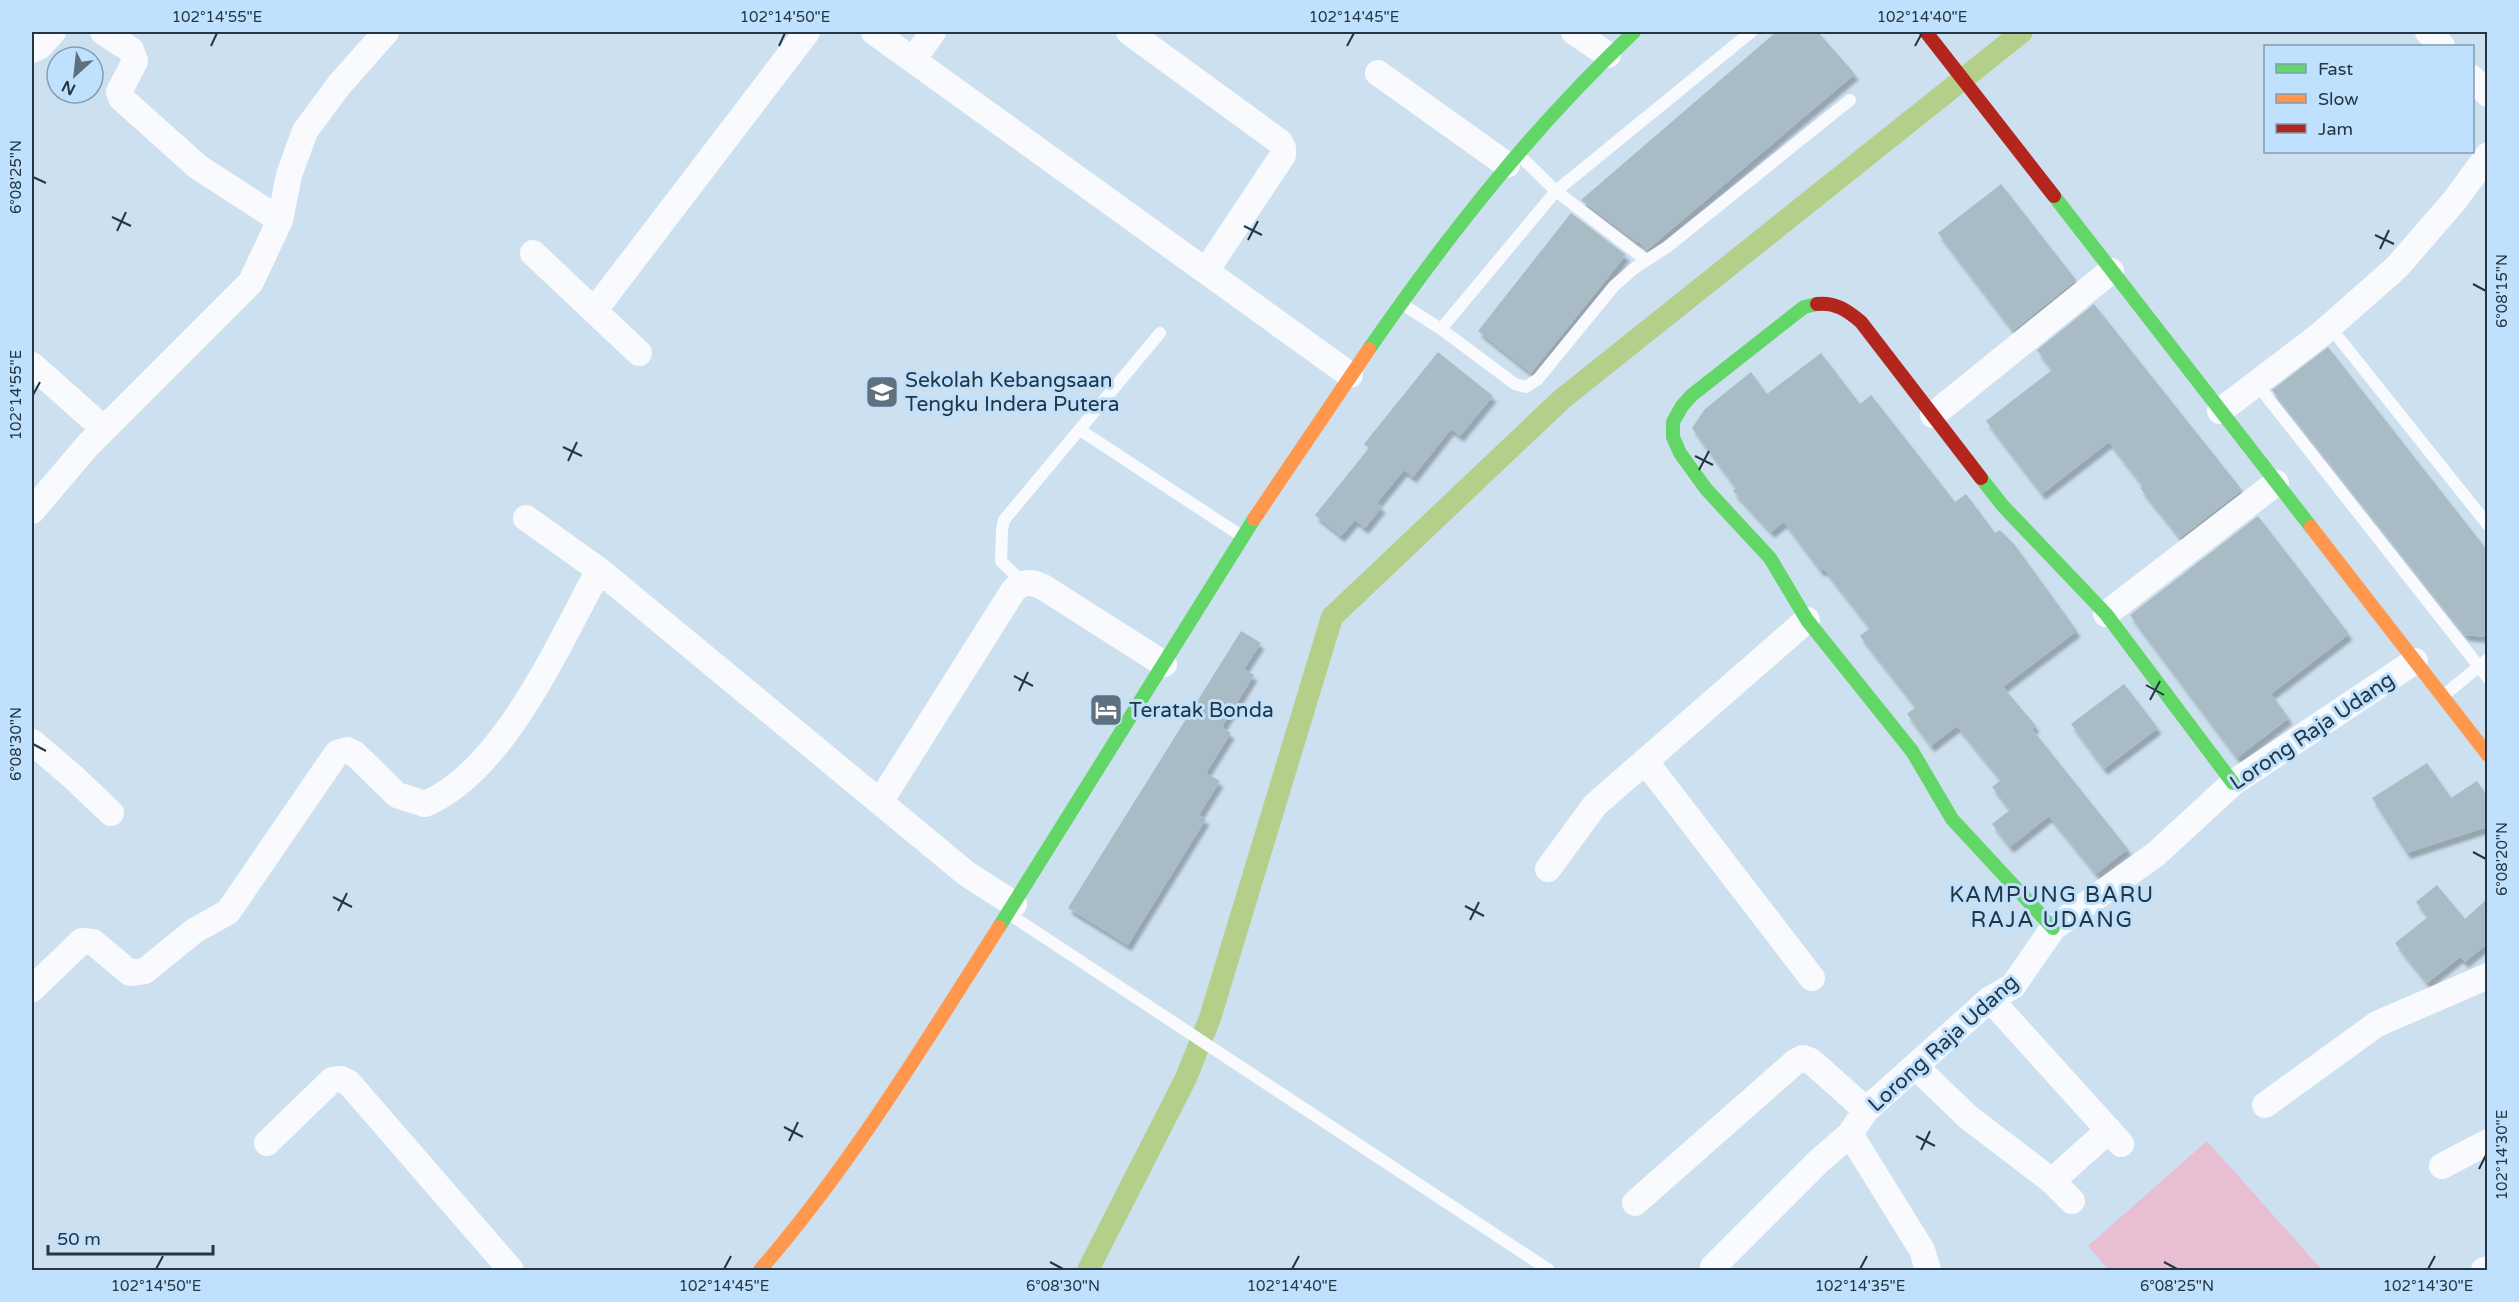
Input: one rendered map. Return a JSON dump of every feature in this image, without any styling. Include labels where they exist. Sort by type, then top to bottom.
[{"type":"main road","points":[[760,1270],[840,1172],[1011,909],[1284,472],[1350,375],[1401,303],[1512,159],[1551,112],[1634,32]]},
{"type":"main road","points":[[1926,32],[2487,755]]},
{"type":"main road","points":[[2053,928],[1952,819],[1912,751],[1807,620],[1770,558],[1706,489],[1680,453],[1673,437],[1674,422],[1682,406],[1804,307],[1835,303],[1861,322],[2002,506],[2106,614],[2233,783]]},
{"type":"street","points":[[32,50],[39,47],[53,32]]},
{"type":"street","points":[[103,32],[130,50],[134,56],[135,61],[119,92],[121,98],[198,167],[280,219]]},
{"type":"street","points":[[32,511],[104,429],[251,282],[280,219],[289,175],[305,131],[339,85],[386,32]]},
{"type":"street","points":[[594,311],[807,32]]},
{"type":"street","points":[[874,32],[1350,375]]},
{"type":"street","points":[[913,60],[933,32]]},
{"type":"street","points":[[1129,32],[1271,136],[1283,148],[1283,155],[1206,271]]},
{"type":"street","points":[[1574,32],[1608,56]]},
{"type":"street","points":[[2428,32],[2441,45]]},
{"type":"street","points":[[1378,73],[1512,159]]},
{"type":"street","points":[[2474,80],[2487,94]]},
{"type":"street","points":[[2220,411],[2330,327],[2397,267],[2454,200],[2487,155]]},
{"type":"street","points":[[533,253],[639,353]]},
{"type":"street","points":[[1933,415],[2111,271]]},
{"type":"street","points":[[32,365],[104,429]]},
{"type":"street","points":[[2106,614],[2276,483]]},
{"type":"street","points":[[526,518],[599,570],[1011,909]]},
{"type":"street","points":[[32,989],[82,941],[93,942],[130,973],[137,974],[155,964],[194,931],[220,918],[240,897],[337,753],[347,750],[355,754],[397,795],[425,804],[442,797],[484,761],[519,714],[599,570]]},
{"type":"street","points":[[880,802],[1013,591],[1023,583],[1033,582],[1043,587],[1164,664]]},
{"type":"street","points":[[1548,868],[1595,805],[1807,620]]},
{"type":"street","name":"Lorong Raja Udang","points":[[1713,1267],[1818,1162],[1850,1134],[1866,1110],[1990,999],[2013,986],[2053,928],[2156,854],[2233,783],[2415,661]]},
{"type":"street","points":[[32,742],[111,813]]},
{"type":"street","points":[[1645,760],[1812,978]]},
{"type":"street","points":[[2265,1105],[2377,1024],[2487,976]]},
{"type":"street","points":[[1990,999],[2115,1137],[2052,1181]]},
{"type":"street","points":[[1635,1203],[1795,1062],[1803,1058],[1811,1061],[1866,1110]]},
{"type":"street","points":[[1915,1066],[1968,1117],[2052,1181],[2072,1201]]},
{"type":"street","points":[[267,1143],[332,1080],[341,1079],[349,1083],[511,1270]]},
{"type":"street","points":[[1850,1134],[1922,1250],[1928,1270]]},
{"type":"street","points":[[2442,1166],[2487,1142]]},
{"type":"lane","points":[[1441,329],[1556,191],[1751,32]]},
{"type":"lane","points":[[1401,303],[1441,329],[1515,384],[1526,387],[1538,379],[1614,286],[1850,100]]},
{"type":"lane","points":[[1512,159],[1646,260]]},
{"type":"lane","points":[[2330,327],[2487,525]]},
{"type":"lane","points":[[1023,583],[1001,561],[1004,520],[1161,333]]},
{"type":"lane","points":[[2256,383],[2483,663],[2487,678]]},
{"type":"lane","points":[[1080,430],[1244,537]]},
{"type":"lane","points":[[2442,696],[2483,663]]},
{"type":"lane","points":[[1011,909],[1151,1008],[1549,1270]]},
{"type":"shaded area","points":[[2207,1141],[2322,1270],[2109,1270],[2088,1246]]},
{"type":"building","points":[[1776,32],[1818,32],[1855,74],[1647,250],[1581,200]]},
{"type":"building","points":[[2001,184],[2076,280],[2013,331],[1938,233]]},
{"type":"building","points":[[1571,213],[1626,255],[1531,373],[1478,331]]},
{"type":"building","points":[[2094,304],[2242,490],[2180,538],[2140,488],[2143,486],[2109,442],[2042,494],[1986,421],[2052,370],[2037,350]]},
{"type":"building","points":[[2328,347],[2487,550],[2487,637],[2465,635],[2272,390]]},
{"type":"building","points":[[1438,352],[1493,396],[1460,436],[1451,429],[1413,477],[1404,470],[1377,503],[1382,507],[1365,528],[1355,520],[1341,536],[1315,515],[1369,448],[1364,444]]},
{"type":"building","points":[[1821,353],[1860,404],[1871,395],[1955,502],[1966,494],[1995,533],[2000,530],[2014,544],[2077,631],[2003,687],[2036,726],[2032,729],[2128,849],[2096,874],[2049,816],[2010,847],[1992,824],[2010,810],[1992,787],[2001,780],[1957,726],[1931,746],[1907,714],[1916,707],[1860,636],[1870,628],[1824,569],[1821,571],[1784,522],[1771,532],[1733,491],[1736,488],[1692,428],[1705,409],[1751,372],[1767,394]]},
{"type":"building","points":[[2258,516],[2349,634],[2271,694],[2289,718],[2237,758],[2130,615]]},
{"type":"building","points":[[1241,631],[1261,643],[1244,669],[1254,675],[1222,727],[1231,733],[1206,773],[1220,781],[1199,815],[1206,819],[1128,945],[1068,908]]},
{"type":"building","points":[[2124,684],[2158,728],[2104,769],[2071,724]]},
{"type":"building","points":[[2427,763],[2451,798],[2477,781],[2487,796],[2487,827],[2407,853],[2372,798]]},
{"type":"building","points":[[2437,885],[2465,919],[2487,899],[2487,944],[2465,962],[2460,957],[2427,983],[2395,943],[2428,917],[2416,902]]},
{"type":"waterway","points":[[1088,1270],[1186,1078],[1210,1018],[1332,617],[1562,399],[2022,32]]},
{"type":"traffic: fast","points":[[1369,349],[1493,183],[1561,106],[1634,32]]},
{"type":"traffic: fast","points":[[2054,196],[2311,527]]},
{"type":"traffic: fast","points":[[1817,304],[1804,307],[1692,395],[1682,406],[1673,422],[1673,437],[1680,453],[1706,489],[1770,558],[1807,620],[1912,751],[1952,819],[2053,928]]},
{"type":"traffic: fast","points":[[1981,478],[2003,506],[2106,614],[2233,783]]},
{"type":"traffic: fast","points":[[999,927],[1254,519]]},
{"type":"traffic: slow","points":[[1254,519],[1369,349]]},
{"type":"traffic: slow","points":[[2311,527],[2488,755]]},
{"type":"traffic: slow","points":[[760,1270],[826,1188],[886,1103],[999,927]]},
{"type":"traffic: jam","points":[[1926,32],[2054,196]]},
{"type":"traffic: jam","points":[[1817,304],[1830,304],[1840,308],[1861,322],[1981,478]]},
{"type":"place","name":"Sekolah Kebangsaan Tengku Indera Putera","points":[[882,392]]},
{"type":"place","name":"Teratak Bonda","points":[[1106,710]]},
{"type":"district","name":"KAMPUNG BARU RAJA UDANG","points":[[2052,906]]}]
